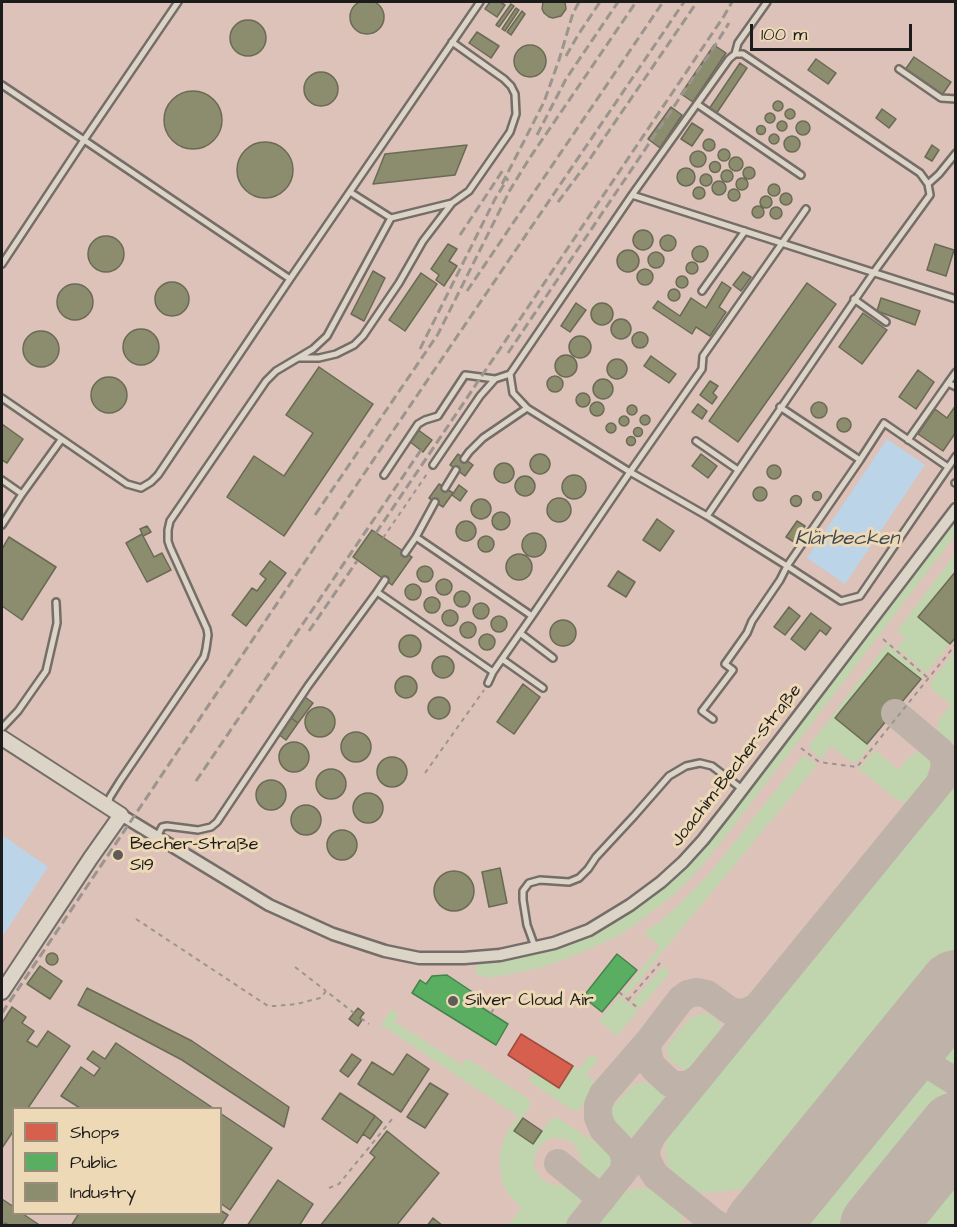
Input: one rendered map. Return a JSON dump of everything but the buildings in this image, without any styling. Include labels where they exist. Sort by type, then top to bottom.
[{"type":"street","name":"Joachim-Becher-Straße","points":[[121,814],[269,905],[333,934],[385,951],[419,958],[464,958],[500,955],[554,943],[589,930],[642,897],[683,862],[703,840],[956,509]]},
{"type":"street","points":[[2,738],[121,814],[2,992]]},
{"type":"lane","points":[[2,264],[178,2]]},
{"type":"lane","points":[[2,398],[127,484],[141,488],[146,486],[158,475],[480,2]]},
{"type":"lane","points":[[433,465],[480,396],[495,380],[510,374],[632,195],[729,59],[735,54],[738,43],[767,2]]},
{"type":"lane","points":[[299,358],[320,358],[336,354],[354,345],[363,336],[399,283],[423,241],[452,203],[469,191],[510,132],[516,114],[515,94],[512,86],[452,42]]},
{"type":"lane","points":[[706,516],[854,299],[930,195],[928,184],[920,173],[743,54],[735,54]]},
{"type":"lane","points":[[899,69],[941,98],[956,99]]},
{"type":"lane","points":[[2,85],[290,279]]},
{"type":"lane","points":[[697,104],[801,175]]},
{"type":"lane","points":[[928,184],[956,153]]},
{"type":"lane","points":[[350,192],[391,218],[452,203]]},
{"type":"lane","points":[[632,195],[956,299]]},
{"type":"lane","points":[[488,682],[702,369],[704,356],[806,209]]},
{"type":"lane","points":[[108,806],[110,797],[204,657],[206,649],[207,629],[170,547],[168,530],[170,521],[266,381],[276,371],[313,349],[327,336],[391,218]]},
{"type":"lane","points":[[702,291],[745,231]]},
{"type":"lane","points":[[854,299],[886,322]]},
{"type":"lane","points":[[908,440],[956,372]]},
{"type":"lane","points":[[510,374],[513,393],[527,408],[841,601],[860,596],[956,456]]},
{"type":"lane","points":[[384,475],[418,424],[438,416],[465,375],[495,380]]},
{"type":"lane","points":[[948,382],[956,387]]},
{"type":"lane","points":[[780,407],[860,460]]},
{"type":"lane","points":[[464,459],[483,438],[527,408]]},
{"type":"lane","points":[[713,719],[702,711],[733,670],[725,664],[747,633],[752,621],[787,566],[884,423],[948,467]]},
{"type":"lane","points":[[2,525],[61,440]]},
{"type":"lane","points":[[696,441],[738,470]]},
{"type":"lane","points":[[445,488],[456,470]]},
{"type":"lane","points":[[2,480],[22,494]]},
{"type":"lane","points":[[405,553],[435,502]]},
{"type":"lane","points":[[416,537],[532,616]]},
{"type":"lane","points":[[157,837],[162,827],[198,830],[211,827],[217,822],[308,686],[385,580]]},
{"type":"lane","points":[[377,592],[493,672]]},
{"type":"lane","points":[[2,728],[18,711],[46,671],[57,623],[56,602]]},
{"type":"lane","points":[[520,633],[553,658]]},
{"type":"lane","points":[[502,659],[543,688]]},
{"type":"lane","points":[[536,948],[527,925],[523,900],[523,891],[529,883],[540,880],[569,882],[579,878],[669,776],[686,766],[700,762],[712,766],[742,789]]},
{"type":"path","points":[[383,538],[433,465]]},
{"type":"path","points":[[883,639],[928,678]]},
{"type":"path","points":[[801,748],[819,762],[857,767],[956,644]]},
{"type":"path","points":[[425,773],[488,682]]},
{"type":"path","points":[[136,919],[268,1006],[297,1004],[321,998],[326,991]]},
{"type":"path","points":[[628,1000],[660,963]]},
{"type":"path","points":[[295,967],[354,1012]]},
{"type":"path","points":[[491,1013],[505,992]]},
{"type":"path","points":[[619,992],[639,1009]]},
{"type":"path","points":[[361,1018],[369,1024]]},
{"type":"path","points":[[328,1188],[339,1184],[393,1118]]},
{"type":"shaded area","points":[[2,2],[955,2],[955,1225],[2,1225],[2,937],[47,867],[2,835]]},
{"type":"green space","points":[[955,518],[955,535],[947,546],[725,837],[676,893],[614,938],[568,958],[540,968],[489,978],[476,974],[475,971],[479,964],[549,950],[592,933],[633,910],[676,877],[717,833]]},
{"type":"green space","points":[[955,554],[955,637],[926,673],[897,648],[905,638],[897,631]]},
{"type":"green space","points":[[887,644],[924,676],[868,744],[870,746],[860,759],[852,763],[831,746],[821,759],[808,747]]},
{"type":"green space","points":[[955,652],[956,741],[952,741],[942,736],[938,729],[939,720],[951,705],[932,689],[930,683]]},
{"type":"green space","points":[[875,750],[898,770],[916,752],[923,753],[933,761],[933,775],[917,797],[902,802],[859,769]]},
{"type":"green space","points":[[804,755],[817,765],[627,995],[623,992],[660,947],[644,932],[661,921],[709,874]]},
{"type":"green space","points":[[955,778],[955,948],[758,1191],[754,1188],[705,1193],[692,1189],[672,1172],[667,1164],[665,1148],[670,1128]]},
{"type":"green space","points":[[663,966],[670,972],[640,1008],[632,1002]]},
{"type":"green space","points":[[620,996],[638,1011],[617,1036],[599,1021]]},
{"type":"green space","points":[[391,1009],[398,1014],[395,1022],[462,1065],[467,1058],[530,1100],[531,1104],[514,1131],[532,1144],[551,1119],[556,1117],[608,1150],[613,1158],[614,1169],[609,1174],[588,1177],[583,1171],[577,1148],[566,1139],[552,1138],[541,1144],[538,1149],[534,1164],[543,1180],[553,1185],[573,1186],[579,1190],[580,1210],[568,1225],[508,1225],[522,1208],[509,1195],[502,1182],[499,1161],[503,1140],[519,1117],[381,1025]]},
{"type":"green space","points":[[700,1014],[708,1014],[715,1018],[721,1025],[721,1033],[718,1042],[696,1068],[683,1069],[669,1059],[667,1046],[688,1020]]},
{"type":"green space","points":[[955,1027],[955,1075],[937,1064],[933,1058],[935,1052]]},
{"type":"green space","points":[[591,1054],[599,1059],[586,1074],[599,1085],[576,1112],[528,1081],[534,1072],[573,1066],[578,1070]]},
{"type":"green space","points":[[924,1071],[955,1091],[955,1218],[949,1225],[794,1225],[917,1075]]},
{"type":"green space","points":[[642,1082],[664,1094],[666,1102],[642,1130],[629,1136],[614,1125],[611,1111],[633,1085]]},
{"type":"green space","points":[[644,1188],[656,1191],[671,1203],[680,1213],[684,1225],[591,1225],[609,1203],[618,1196],[632,1189]]},
{"type":"water","name":"Klärbecken","points":[[887,439],[925,465],[845,584],[807,558]]},
{"type":"water","points":[[2,835],[48,867],[2,937]]},
{"type":"taxiway","points":[[895,713],[943,755],[945,767],[940,782]]},
{"type":"taxiway","points":[[580,1226],[956,763]]},
{"type":"taxiway","points":[[624,1170],[625,1159],[622,1149],[603,1129],[598,1117],[598,1105],[603,1094],[649,1041],[681,999],[688,994],[697,992],[707,994],[735,1012],[742,1013],[758,1006]]},
{"type":"taxiway","points":[[942,1004],[911,1045],[911,1049],[916,1057],[956,1082]]},
{"type":"taxiway","points":[[649,1041],[647,1049],[650,1062],[670,1083],[686,1085],[700,1077]]},
{"type":"taxiway","points":[[869,1093],[904,1056],[916,1057]]},
{"type":"taxiway","points":[[653,1134],[647,1146],[646,1157],[656,1176],[720,1226]]},
{"type":"taxiway","points":[[558,1163],[602,1199]]},
{"type":"taxiway","points":[[751,1226],[773,1211]]},
{"type":"runway","points":[[761,1226],[956,987]]},
{"type":"runway","points":[[877,1226],[956,1129]]},
{"type":"railway","points":[[502,184],[544,102],[573,13],[579,2]]},
{"type":"railway","points":[[566,56],[600,2]]},
{"type":"railway","points":[[537,135],[566,79],[618,2]]},
{"type":"railway","points":[[315,515],[438,334],[510,190],[636,2]]},
{"type":"railway","points":[[467,291],[663,2]]},
{"type":"railway","points":[[2,1013],[684,2]]},
{"type":"railway","points":[[558,202],[697,2]]},
{"type":"railway","points":[[376,533],[732,2]]},
{"type":"railway","points":[[508,353],[729,23]]},
{"type":"railway","points":[[460,235],[503,170]]},
{"type":"railway","points":[[420,349],[495,199],[508,178]]},
{"type":"railway","points":[[196,781],[421,450]]},
{"type":"railway","points":[[309,631],[357,561]]},
{"type":"place","name":"Becher-Straße S19","points":[[118,855]]},
{"type":"place","name":"Silver Cloud Air","points":[[453,1001]]}]
